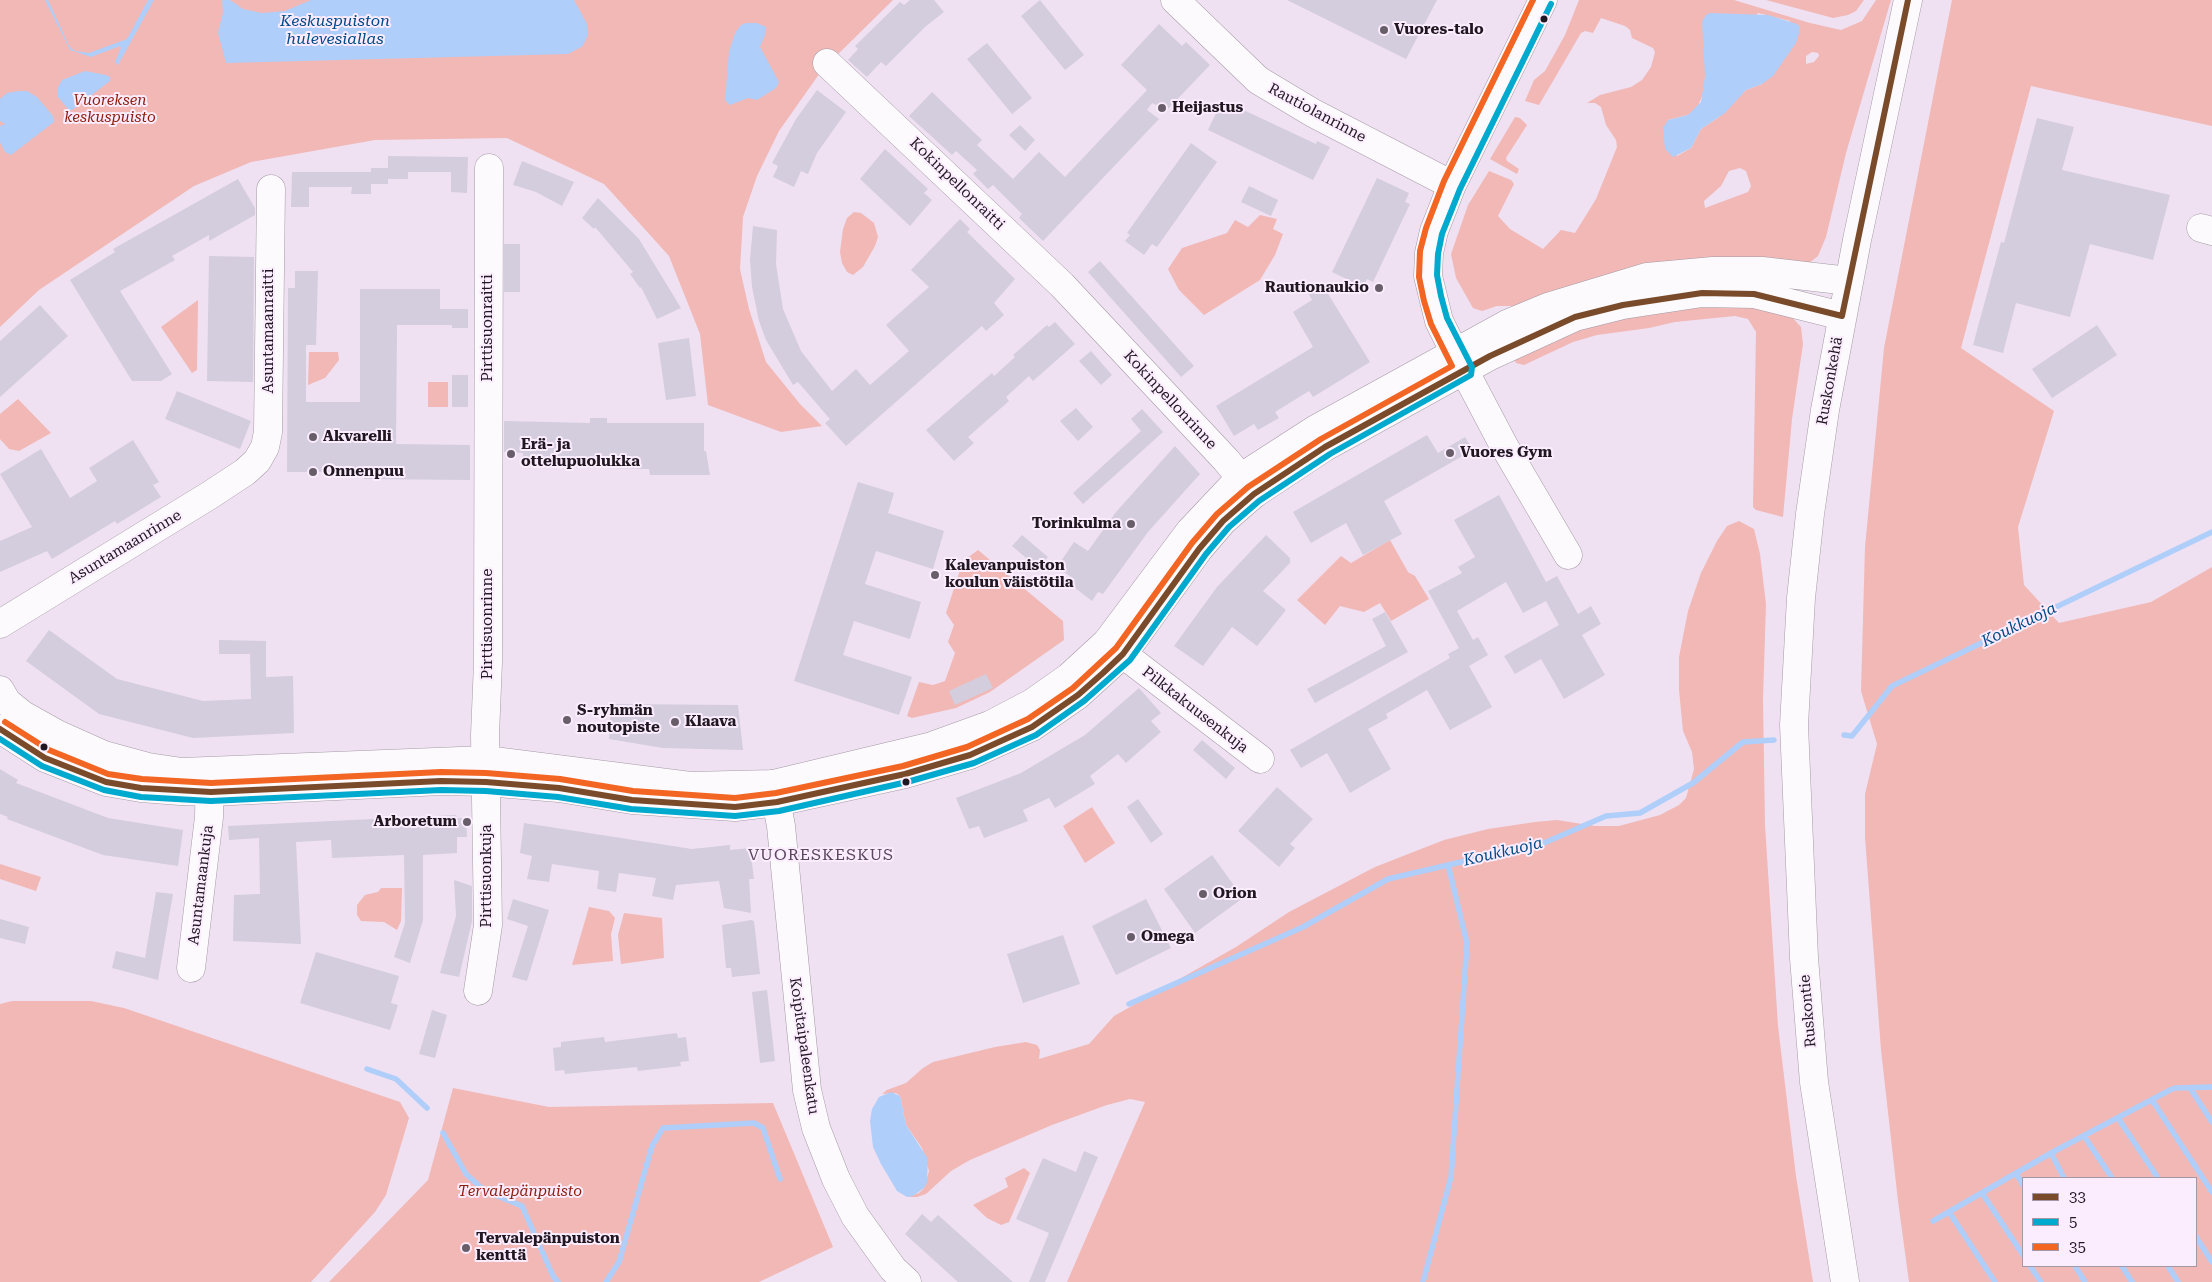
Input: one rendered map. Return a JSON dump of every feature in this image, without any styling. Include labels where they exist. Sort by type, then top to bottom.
[{"type":"main road","name":"Rautiolanrinne","points":[[1175,0],[1258,80],[1313,113],[1452,185]]},
{"type":"main road","points":[[1543,0],[1452,185],[1434,231],[1429,253],[1428,276],[1439,321],[1503,444],[1568,556]]},
{"type":"main road","name":"Ruskonkehä","points":[[1794,737],[1801,598],[1824,410],[1849,280],[1908,0]]},
{"type":"main road","name":"Kokinpellonraitti","points":[[827,63],[966,192],[1085,308]]},
{"type":"main road","name":"Pirttisuonraitti","points":[[487,488],[488,168]]},
{"type":"main road","name":"Asuntamaanraitti","points":[[249,469],[261,454],[268,432],[271,189]]},
{"type":"main road","points":[[0,729],[45,758],[106,782],[141,788],[210,782],[486,771],[775,793],[932,746],[990,725],[1032,703],[1115,648],[1190,531],[1316,429],[1459,361],[1507,324],[1548,307],[1647,277],[1714,271],[1762,271],[1849,280]]},
{"type":"main road","points":[[1459,361],[1490,356],[1575,317],[1663,297],[1702,293],[1754,294],[1842,316]]},
{"type":"main road","name":"Kokinpellonrinne","points":[[1085,308],[1247,486]]},
{"type":"main road","name":"Asuntamaanrinne","points":[[0,624],[249,469]]},
{"type":"main road","name":"Pirttisuonrinne","points":[[486,771],[488,662],[487,488]]},
{"type":"main road","name":"Pilkkakuusenkuja","points":[[1115,648],[1260,759]]},
{"type":"main road","points":[[0,690],[7,702],[23,715],[56,734],[104,755],[148,767],[182,772],[210,782]]},
{"type":"main road","name":"Ruskontie","points":[[1794,737],[1804,958],[1814,1082],[1845,1282]]},
{"type":"main road","name":"Pirttisuonkuja","points":[[478,992],[488,925],[486,771]]},
{"type":"main road","name":"Asuntamaankuja","points":[[190,968],[209,817],[210,782]]},
{"type":"main road","name":"Koipitaipaleenkatu","points":[[775,793],[806,1081],[814,1118],[836,1179],[893,1278]]},
{"type":"green space","name":"Vuoreksen keskuspuisto","points":[[0,0],[893,0],[822,70],[779,131],[757,176],[743,217],[740,269],[749,309],[766,362],[800,404],[822,426],[781,432],[708,405],[700,334],[669,256],[604,184],[507,138],[375,140],[251,162],[194,186],[39,290],[0,327]]},
{"type":"green space","points":[[1579,0],[1734,0],[1810,23],[1841,30],[1862,21],[1876,0],[1891,0],[1846,153],[1826,237],[1818,256],[1808,264],[1528,306],[1497,306],[1482,311],[1473,308],[1456,278],[1451,254],[1468,205],[1489,171],[1511,180],[1514,184],[1498,216],[1510,229],[1543,249],[1561,230],[1575,233],[1596,199],[1617,147],[1616,140],[1606,125],[1601,107],[1595,103],[1587,103],[1600,95],[1631,87],[1642,80],[1651,67],[1655,52],[1653,48],[1632,38],[1630,30],[1625,26],[1601,18],[1593,33],[1585,31],[1581,33],[1539,105],[1525,101],[1534,80],[1545,71],[1565,35]],"holes":[[[1758,13],[1790,21],[1762,84],[1746,90],[1719,117],[1701,129],[1691,148],[1677,156],[1668,120],[1688,115],[1697,108],[1704,92],[1705,76]],[[1812,52],[1818,53],[1819,56],[1814,62],[1806,64],[1806,56]],[[1740,168],[1746,171],[1751,186],[1748,192],[1705,208],[1704,201],[1721,186],[1729,171]]]},
{"type":"green space","points":[[1766,0],[1864,0],[1856,11],[1833,18]]},
{"type":"green space","points":[[1952,0],[2212,0],[2212,126],[2031,86],[1961,348],[2054,411],[2018,527],[2024,585],[2059,623],[2151,602],[2212,567],[2212,1282],[1909,1282],[1881,1050],[1865,837],[1865,794],[1877,744],[1861,691],[1865,547],[1884,348]]},
{"type":"green space","points":[[1515,117],[1520,118],[1527,125],[1506,158],[1507,161],[1519,169],[1517,174],[1490,159]]},
{"type":"green space","points":[[854,212],[861,213],[874,223],[878,237],[863,267],[853,275],[847,272],[842,263],[840,252],[843,229],[847,218]]},
{"type":"green space","points":[[1260,215],[1277,219],[1273,229],[1283,234],[1275,255],[1260,280],[1204,315],[1179,290],[1168,269],[1182,248],[1227,233],[1235,220],[1248,227]]},
{"type":"green space","points":[[198,300],[197,370],[192,373],[161,327]]},
{"type":"green space","points":[[1704,306],[1747,306],[1790,315],[1801,327],[1803,344],[1792,419],[1783,517],[1756,510],[1753,507],[1756,332],[1748,319],[1735,316],[1675,322],[1649,328],[1597,335],[1573,342],[1524,365],[1516,363],[1514,359],[1584,324]]},
{"type":"green space","points":[[309,352],[338,352],[339,360],[325,378],[308,385]]},
{"type":"green space","points":[[428,382],[448,382],[448,407],[428,407]]},
{"type":"green space","points":[[18,399],[51,433],[19,451],[9,449],[0,439],[0,414]]},
{"type":"green space","points":[[1739,521],[1754,529],[1760,554],[1766,604],[1763,699],[1765,825],[1778,1026],[1796,1176],[1813,1282],[1067,1282],[1145,1102],[1130,1099],[1107,1105],[1052,1125],[970,1160],[951,1171],[926,1194],[917,1197],[907,1197],[919,1193],[924,1188],[929,1171],[922,1148],[906,1125],[900,1096],[896,1093],[882,1094],[887,1090],[906,1083],[933,1062],[995,1047],[1026,1042],[1037,1045],[1040,1050],[1039,1059],[1089,1044],[1114,1016],[1236,947],[1289,912],[1375,867],[1444,840],[1488,829],[1557,820],[1595,826],[1619,826],[1660,815],[1679,805],[1686,798],[1694,769],[1692,752],[1683,731],[1679,690],[1679,657],[1688,611],[1701,573],[1717,541],[1727,526]]},
{"type":"green space","points":[[1390,540],[1408,572],[1415,576],[1429,599],[1391,621],[1380,603],[1364,612],[1340,606],[1325,625],[1297,600],[1341,556],[1351,563]]},
{"type":"green space","points":[[978,550],[1063,621],[1064,640],[990,692],[956,708],[912,718],[907,716],[919,682],[933,685],[945,681],[955,653],[948,642],[954,625],[946,613],[963,561]]},
{"type":"green space","points":[[1092,807],[1115,843],[1085,863],[1063,826]]},
{"type":"green space","points":[[0,864],[41,877],[36,891],[0,879]]},
{"type":"green space","points":[[381,888],[402,888],[401,921],[397,930],[384,922],[361,921],[357,915],[357,905],[365,895],[378,892]]},
{"type":"green space","points":[[589,907],[609,911],[615,918],[611,934],[613,961],[572,965]]},
{"type":"green space","points":[[624,913],[662,918],[664,958],[621,964],[618,935]]},
{"type":"green space","points":[[12,1001],[91,1001],[124,1008],[400,1102],[409,1118],[386,1195],[375,1212],[311,1282],[0,1282],[0,1004]]},
{"type":"green space","name":"Tervalepänpuisto","points":[[453,1088],[549,1107],[773,1103],[833,1247],[759,1282],[329,1282],[428,1180]]},
{"type":"green space","points":[[1024,1168],[1030,1173],[1009,1222],[1001,1225],[987,1218],[973,1205],[1008,1187],[1005,1178]]},
{"type":"water","points":[[45,0],[48,0],[69,46],[75,51],[89,53],[127,39],[148,0],[154,0],[118,65],[115,62],[121,48],[120,46],[91,57],[70,50]]},
{"type":"water","name":"Keskuspuiston hulevesiallas","points":[[222,0],[230,0],[243,9],[262,13],[285,11],[311,0],[574,0],[587,24],[588,35],[583,46],[568,54],[226,63],[218,33],[223,12]]},
{"type":"water","points":[[1710,13],[1768,15],[1797,24],[1800,27],[1799,33],[1796,43],[1773,76],[1762,84],[1746,90],[1725,113],[1701,129],[1691,148],[1673,157],[1665,149],[1663,128],[1668,120],[1688,115],[1701,102],[1705,76],[1702,22],[1706,15]]},
{"type":"water","points":[[757,23],[766,27],[760,47],[779,82],[776,88],[757,100],[748,98],[730,105],[725,100],[729,52],[735,33],[741,25]]},
{"type":"water","points":[[85,71],[106,75],[110,77],[110,81],[72,110],[69,110],[57,96],[57,89],[62,80]]},
{"type":"water","points":[[27,91],[37,97],[53,116],[54,122],[11,155],[5,152],[0,142],[0,126],[5,124],[0,121],[0,99],[7,93]]},
{"type":"water","points":[[891,1092],[900,1096],[906,1125],[928,1159],[927,1182],[924,1188],[913,1196],[907,1197],[897,1191],[873,1147],[870,1121],[872,1109],[879,1097]]},
{"type":"building","points":[[910,0],[934,0],[944,12],[925,27],[886,66],[881,62],[867,77],[848,60],[858,49],[855,46],[900,2],[904,5]]},
{"type":"building","points":[[1040,0],[1084,55],[1065,70],[1021,16]]},
{"type":"building","name":"Vuores-talo","points":[[1287,0],[1437,0],[1406,59]]},
{"type":"building","points":[[1159,24],[1182,46],[1186,42],[1210,65],[1167,110],[1152,103],[1147,110],[1159,119],[1043,241],[1019,218],[1022,214],[993,185],[988,189],[973,174],[977,170],[956,151],[952,155],[909,116],[932,92],[982,140],[977,145],[1013,179],[1039,152],[1065,177],[1147,90],[1121,65]]},
{"type":"building","points":[[987,43],[1032,98],[1012,114],[967,59]]},
{"type":"building","points":[[817,90],[846,112],[817,153],[808,174],[801,171],[794,187],[773,177],[778,166],[772,163],[796,119]]},
{"type":"building","points":[[1220,105],[1232,111],[1235,106],[1316,144],[1317,141],[1330,147],[1313,180],[1208,130]]},
{"type":"building","points":[[2037,118],[2074,127],[2062,170],[2170,195],[2153,260],[2090,244],[2070,317],[2016,303],[2003,353],[1973,345],[2001,242],[2004,243]]},
{"type":"building","points":[[1020,125],[1035,140],[1025,151],[1009,135]]},
{"type":"building","points":[[1191,143],[1217,162],[1157,247],[1152,244],[1144,255],[1125,241],[1130,235],[1127,233]]},
{"type":"building","points":[[885,149],[928,189],[924,193],[932,200],[910,226],[860,179]]},
{"type":"building","points":[[388,156],[468,157],[467,193],[451,192],[451,172],[408,172],[408,179],[388,179]]},
{"type":"building","points":[[522,161],[574,182],[562,206],[536,192],[513,185]]},
{"type":"building","points":[[371,168],[388,168],[388,184],[371,184]]},
{"type":"building","points":[[292,172],[371,172],[371,194],[351,194],[352,187],[309,187],[309,207],[291,207]]},
{"type":"building","points":[[1377,178],[1409,193],[1405,202],[1410,204],[1373,282],[1367,279],[1363,287],[1332,272]]},
{"type":"building","points":[[238,179],[255,208],[255,215],[209,241],[209,235],[172,256],[175,260],[120,291],[172,374],[161,381],[132,381],[70,280],[115,252],[113,249]]},
{"type":"building","points":[[1249,186],[1278,200],[1271,216],[1241,202]]},
{"type":"building","points":[[598,198],[639,239],[681,308],[657,319],[641,287],[630,274],[633,272],[595,227],[594,229],[582,218]]},
{"type":"building","points":[[960,219],[970,229],[967,232],[1015,279],[994,303],[1004,315],[986,331],[982,326],[846,446],[825,423],[830,419],[798,382],[793,385],[766,340],[759,321],[752,287],[750,260],[753,226],[777,230],[776,264],[783,309],[801,351],[832,391],[856,369],[870,385],[909,351],[886,325],[929,287],[911,270]]},
{"type":"building","points":[[504,244],[520,244],[520,292],[504,292]]},
{"type":"building","points":[[209,256],[254,257],[253,382],[207,381]]},
{"type":"building","points":[[1100,261],[1194,366],[1181,377],[1088,272]]},
{"type":"building","points":[[295,271],[318,271],[316,345],[306,345],[306,402],[360,402],[360,289],[440,289],[440,309],[468,309],[468,328],[452,328],[452,325],[397,325],[396,444],[470,445],[470,480],[364,479],[364,472],[287,472],[288,288],[295,288]]},
{"type":"building","points":[[1322,284],[1370,362],[1313,397],[1309,391],[1275,412],[1279,418],[1258,430],[1254,424],[1234,436],[1216,406],[1313,347],[1293,312],[1312,300],[1308,293]]},
{"type":"building","points":[[40,305],[68,336],[0,397],[0,341]]},
{"type":"building","points":[[1055,322],[1075,344],[1033,381],[1029,376],[1006,397],[1009,401],[968,437],[974,443],[954,461],[926,430],[992,373],[994,376],[1015,357],[1013,355],[1047,325],[1049,327]]},
{"type":"building","points":[[2097,325],[2117,355],[2052,398],[2032,369]]},
{"type":"building","points":[[689,338],[696,396],[666,400],[658,343]]},
{"type":"building","points":[[1091,351],[1112,375],[1101,385],[1079,361]]},
{"type":"building","points":[[452,375],[468,375],[468,407],[452,407]]},
{"type":"building","points":[[177,391],[251,421],[240,449],[165,419]]},
{"type":"building","points":[[1076,408],[1093,427],[1078,441],[1060,421]]},
{"type":"building","points":[[1142,409],[1163,432],[1083,504],[1073,493],[1141,431],[1131,419]]},
{"type":"building","points":[[590,418],[607,418],[607,423],[704,423],[704,451],[706,451],[710,475],[650,475],[649,469],[522,466],[523,453],[504,452],[504,421],[590,423]]},
{"type":"building","points":[[1427,435],[1438,453],[1465,437],[1473,450],[1384,501],[1402,534],[1363,555],[1346,523],[1311,543],[1293,512]]},
{"type":"building","points":[[133,440],[159,482],[153,485],[161,497],[117,524],[115,521],[52,559],[47,551],[0,572],[0,541],[32,527],[0,474],[41,449],[70,498],[97,481],[89,468]]},
{"type":"building","name":"Torinkulma","points":[[1175,446],[1200,474],[1148,532],[1103,594],[1098,592],[1092,601],[1070,584],[1074,579],[1057,567],[1074,542],[1088,551],[1116,512]]},
{"type":"building","points":[[858,482],[894,493],[888,513],[944,531],[933,569],[876,551],[865,584],[921,602],[910,639],[854,621],[843,655],[912,677],[899,715],[794,681]]},
{"type":"building","points":[[1499,495],[1546,582],[1557,576],[1578,614],[1591,606],[1601,624],[1582,635],[1605,675],[1564,699],[1541,659],[1515,674],[1504,656],[1559,625],[1546,601],[1523,613],[1506,582],[1457,611],[1473,640],[1478,637],[1488,655],[1469,666],[1492,707],[1450,730],[1427,690],[1386,714],[1388,718],[1368,729],[1391,769],[1350,793],[1327,753],[1301,768],[1290,750],[1450,658],[1448,654],[1459,648],[1428,591],[1462,573],[1458,567],[1475,557],[1454,520]]},
{"type":"building","points":[[1022,535],[1048,557],[1038,568],[1012,546]]},
{"type":"building","points":[[1266,535],[1290,558],[1290,563],[1263,591],[1286,610],[1257,646],[1232,627],[1203,666],[1174,646],[1217,587]]},
{"type":"building","points":[[1385,612],[1408,652],[1315,703],[1307,689],[1386,646],[1372,619]]},
{"type":"building","points":[[49,630],[117,679],[203,701],[251,699],[250,654],[219,654],[219,640],[266,641],[266,677],[293,676],[294,733],[193,738],[99,714],[26,661]]},
{"type":"building","points":[[986,674],[993,688],[955,705],[949,691]]},
{"type":"building","points":[[1139,688],[1161,713],[1151,721],[1161,732],[1126,763],[1118,754],[1090,776],[1095,784],[1055,808],[1049,798],[1023,810],[1028,821],[984,838],[979,826],[969,829],[956,798],[1021,773],[1085,735]]},
{"type":"building","name":"Klaava","points":[[611,704],[738,705],[743,750],[663,748],[609,739]]},
{"type":"building","points":[[1202,740],[1235,768],[1226,779],[1193,750]]},
{"type":"building","points":[[0,769],[18,780],[16,783],[108,818],[183,830],[178,866],[103,855],[7,819],[8,817],[0,814]]},
{"type":"building","name":"Orion","points":[[1277,787],[1313,819],[1290,844],[1295,848],[1279,867],[1238,831]]},
{"type":"building","points":[[1138,799],[1163,834],[1151,843],[1127,807]]},
{"type":"building","points":[[456,815],[457,818],[466,818],[467,837],[457,837],[457,853],[423,855],[423,920],[410,963],[394,957],[405,923],[404,855],[332,858],[331,840],[296,842],[301,944],[233,941],[234,895],[260,894],[259,838],[229,840],[228,826]]},
{"type":"building","points":[[524,823],[692,849],[730,845],[730,850],[750,848],[754,879],[749,879],[751,913],[724,908],[719,881],[676,885],[673,900],[652,896],[656,878],[619,873],[616,892],[597,889],[599,871],[552,864],[549,882],[527,879],[532,856],[520,853]]},
{"type":"building","name":"Orion","points":[[1212,855],[1243,898],[1195,933],[1164,889]]},
{"type":"building","points":[[454,880],[472,886],[472,921],[459,977],[440,973],[456,916]]},
{"type":"building","points":[[156,892],[173,894],[158,980],[112,968],[116,951],[145,958]]},
{"type":"building","points":[[513,899],[549,910],[527,981],[512,977],[528,926],[507,919]]},
{"type":"building","name":"Omega","points":[[1146,899],[1171,948],[1116,975],[1092,926]]},
{"type":"building","points":[[0,919],[29,927],[25,944],[0,938]]},
{"type":"building","points":[[754,921],[760,974],[732,977],[731,968],[726,968],[722,925]]},
{"type":"building","points":[[1063,935],[1080,984],[1023,1003],[1007,954]]},
{"type":"building","points":[[316,952],[399,976],[391,1003],[398,1005],[390,1030],[300,1003]]},
{"type":"building","points":[[767,990],[775,1061],[760,1063],[752,992]]},
{"type":"building","points":[[432,1010],[447,1015],[435,1058],[419,1054]]},
{"type":"building","points":[[677,1033],[678,1038],[686,1037],[689,1061],[680,1062],[681,1066],[638,1071],[637,1067],[565,1074],[564,1070],[555,1071],[553,1048],[561,1047],[561,1042],[604,1037],[605,1042]]},
{"type":"building","points":[[1084,1151],[1098,1157],[1045,1282],[1029,1282],[1049,1233],[1016,1219],[1043,1158],[1076,1172]]},
{"type":"building","points":[[922,1214],[931,1222],[938,1215],[1013,1282],[958,1282],[905,1234]]},
{"type":"waterway","name":"Koukkuoja","points":[[1844,735],[1852,736],[1892,686],[2212,532]]},
{"type":"waterway","name":"Koukkuoja","points":[[1423,1282],[1451,1177],[1467,943],[1448,865],[1544,843],[1606,816],[1640,813],[1693,783],[1743,742],[1774,740]]},
{"type":"waterway","points":[[1129,1004],[1303,927],[1388,879],[1448,865]]},
{"type":"waterway","points":[[367,1069],[396,1079],[427,1108]]},
{"type":"waterway","points":[[1933,1221],[2051,1153],[2170,1090],[2175,1088],[2212,1087]]},
{"type":"waterway","points":[[2190,1088],[2212,1122]]},
{"type":"waterway","points":[[2152,1100],[2212,1192]]},
{"type":"waterway","points":[[2118,1118],[2157,1177]]},
{"type":"waterway","points":[[606,1282],[619,1262],[652,1146],[663,1128],[754,1123],[763,1128],[780,1179]]},
{"type":"waterway","points":[[443,1133],[466,1174],[485,1191],[522,1206],[553,1276],[558,1282]]},
{"type":"waterway","points":[[2084,1136],[2111,1177]]},
{"type":"waterway","points":[[2051,1153],[2063,1177]]},
{"type":"waterway","points":[[2016,1173],[2022,1183]]},
{"type":"waterway","points":[[1982,1193],[2022,1253]]},
{"type":"waterway","points":[[1949,1212],[1995,1282]]},
{"type":"waterway","points":[[2197,1239],[2212,1262]]},
{"type":"waterway","points":[[2031,1267],[2041,1282]]},
{"type":"waterway","points":[[2076,1267],[2085,1282]]},
{"type":"waterway","points":[[2123,1267],[2132,1282]]},
{"type":"waterway","points":[[2169,1267],[2178,1282]]},
{"type":"transit line","name":"35","points":[[5,722],[49,750],[108,774],[142,779],[211,783],[441,772],[486,773],[560,779],[633,791],[735,798],[776,793],[903,766],[967,747],[1028,719],[1073,688],[1116,648],[1192,543],[1217,514],[1248,487],[1321,439],[1452,366],[1431,324],[1424,301],[1419,277],[1420,251],[1426,228],[1444,181],[1533,0]]},
{"type":"transit line","name":"33","points":[[0,729],[45,758],[106,782],[141,788],[211,792],[441,781],[486,782],[559,788],[632,800],[735,807],[777,802],[905,774],[970,755],[1032,727],[1078,695],[1103,673],[1123,654],[1199,549],[1223,521],[1254,494],[1325,447],[1490,356],[1575,317],[1623,305],[1702,293],[1754,294],[1842,316],[1908,0]]},
{"type":"transit line","name":"5","points":[[0,739],[42,766],[104,790],[141,797],[211,801],[441,790],[486,791],[558,797],[631,809],[735,816],[779,811],[907,782],[974,763],[1036,735],[1084,701],[1130,660],[1206,554],[1229,527],[1259,501],[1330,454],[1471,375],[1472,367],[1447,318],[1441,296],[1437,275],[1438,254],[1442,234],[1460,189],[1551,4]]},
{"type":"place","name":"Vuores-talo","points":[[1384,30]]},
{"type":"place","name":"Heijastus","points":[[1162,108]]},
{"type":"place","name":"Rautionaukio","points":[[1379,288]]},
{"type":"place","name":"Akvarelli","points":[[313,437]]},
{"type":"place","name":"Vuores Gym","points":[[1450,453]]},
{"type":"place","name":"Erä- ja ottelupuolukka","points":[[511,454]]},
{"type":"place","name":"Onnenpuu","points":[[313,472]]},
{"type":"place","name":"Torinkulma","points":[[1131,524]]},
{"type":"place","name":"Kalevanpuiston koulun väistötila","points":[[935,575]]},
{"type":"place","name":"S-ryhmän noutopiste","points":[[567,720]]},
{"type":"place","name":"Klaava","points":[[675,722]]},
{"type":"place","name":"Arboretum","points":[[467,822]]},
{"type":"place","name":"Orion","points":[[1203,894]]},
{"type":"place","name":"Omega","points":[[1131,937]]},
{"type":"place","name":"Tervalepänpuiston kenttä","points":[[466,1248]]},
{"type":"district","name":"VUORESKESKUS","points":[[821,855]]}]
